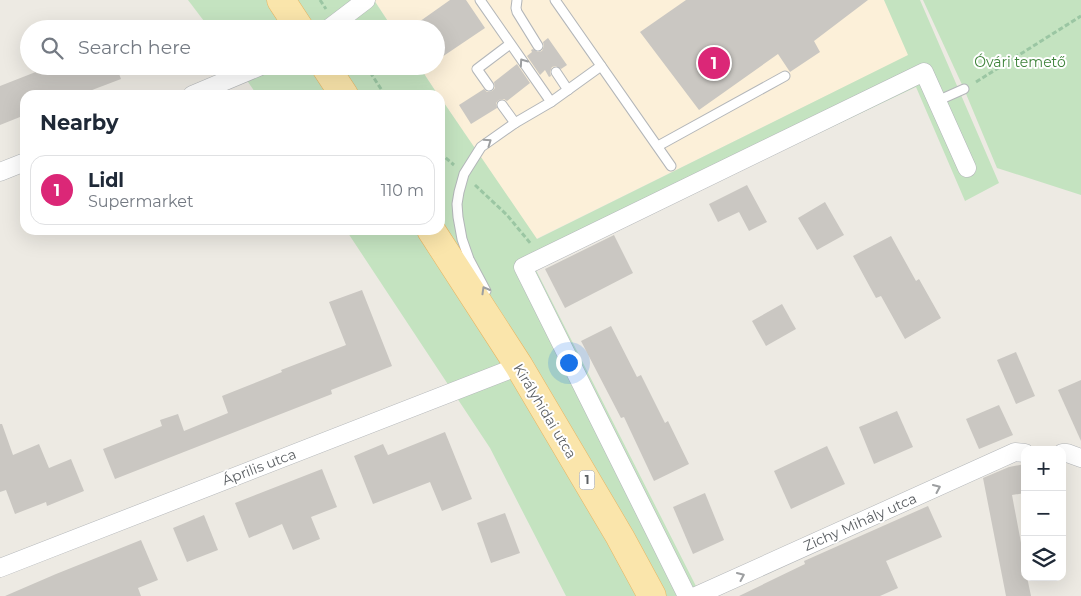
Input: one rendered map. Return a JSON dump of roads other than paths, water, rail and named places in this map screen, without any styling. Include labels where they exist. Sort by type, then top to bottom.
[{"type":"main road","points":[[281,0],[294,20]]},
{"type":"main road","points":[[331,75],[341,90]]},
{"type":"main road","name":"Királyhidai utca","points":[[434,235],[519,366],[620,537],[652,596]]},
{"type":"street","points":[[340,20],[366,0]]},
{"type":"street","points":[[687,596],[523,268],[924,72],[967,168]]},
{"type":"street","points":[[204,90],[240,75]]},
{"type":"street","points":[[0,172],[20,164]]},
{"type":"street","name":"Április utca","points":[[0,568],[519,366]]},
{"type":"street","name":"Zichy Mihály utca","points":[[696,596],[1015,452],[1021,452]]},
{"type":"street","points":[[1066,453],[1081,458]]},
{"type":"lane","points":[[480,0],[551,102]]},
{"type":"lane","points":[[517,0],[516,12],[538,46]]},
{"type":"lane","points":[[555,0],[671,166]]},
{"type":"lane","points":[[489,86],[477,69],[510,44]]},
{"type":"lane","points":[[492,301],[469,259],[462,239],[457,204],[464,174],[481,147],[515,123],[551,102],[601,66]]},
{"type":"lane","points":[[556,72],[568,90]]},
{"type":"lane","points":[[658,146],[785,76]]},
{"type":"lane","points":[[938,101],[964,89]]},
{"type":"lane","points":[[502,105],[515,123]]},
{"type":"lane","points":[[502,324],[519,366]]},
{"type":"place","name":"Lidl","points":[[714,63]]},
{"type":"park label","name":"Óvári temető","points":[[1020,62]]}]
